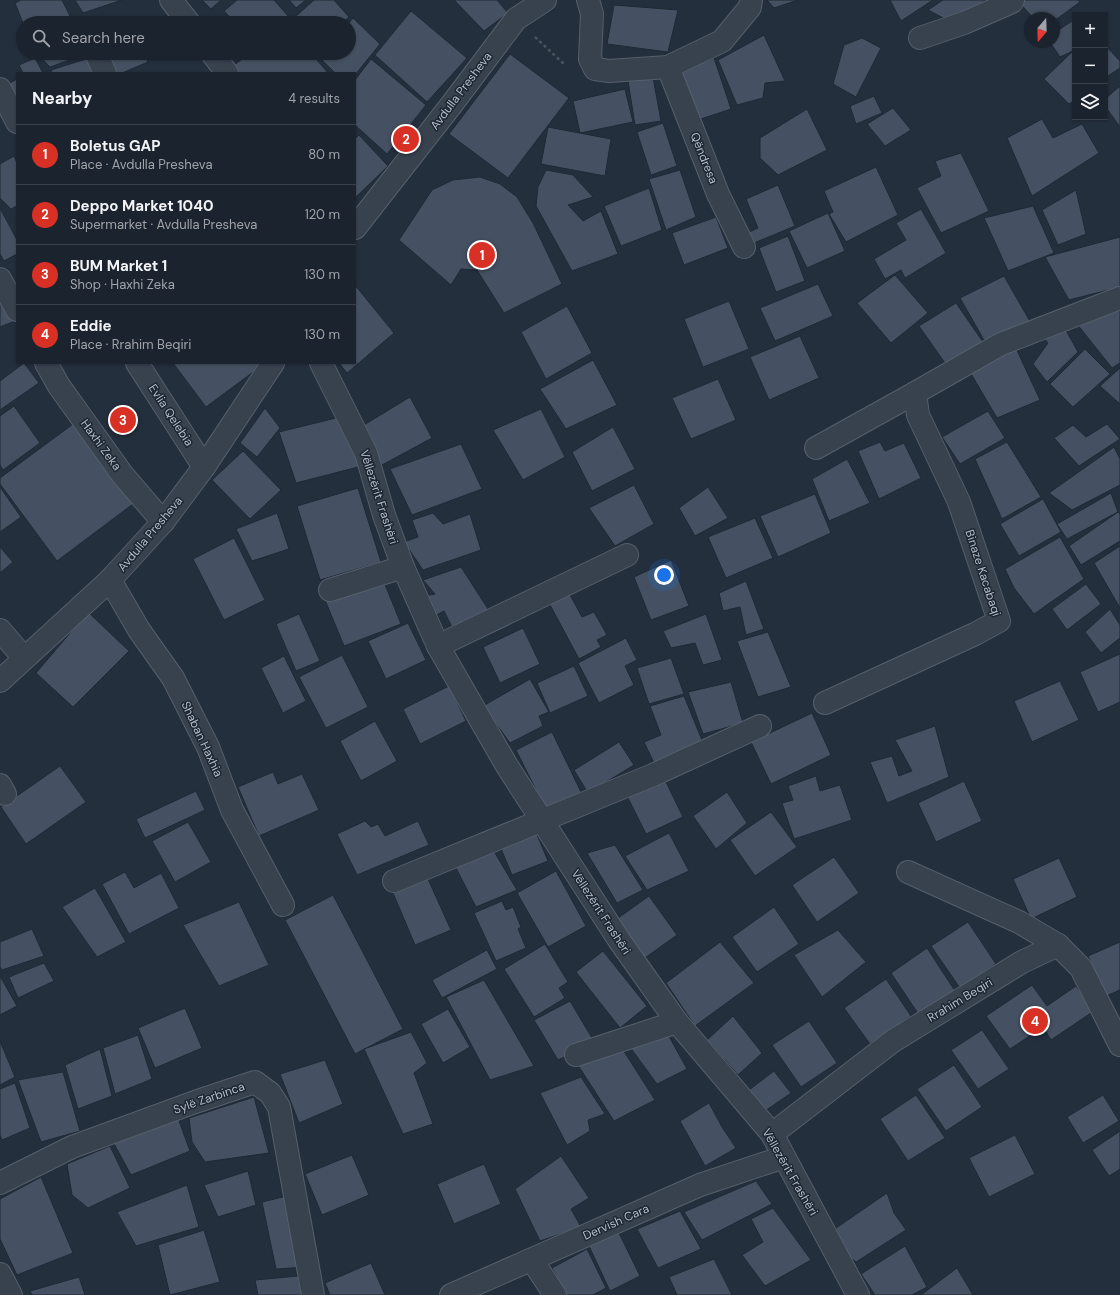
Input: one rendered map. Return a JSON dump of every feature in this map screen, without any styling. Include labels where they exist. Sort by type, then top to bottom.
[{"type":"street","points":[[171,0],[184,16]]},
{"type":"street","name":"Avdulla Presheva","points":[[356,227],[516,19],[545,0]]},
{"type":"street","points":[[588,0],[592,14],[590,59],[595,69],[608,71],[668,67],[722,41],[750,7],[751,0]]},
{"type":"street","points":[[920,38],[964,23],[1012,2],[1013,0]]},
{"type":"street","points":[[99,60],[105,72]]},
{"type":"street","points":[[217,60],[226,72]]},
{"type":"street","name":"Qëndresa","points":[[668,67],[718,194],[744,247]]},
{"type":"street","points":[[0,89],[16,120]]},
{"type":"street","points":[[0,279],[16,308]]},
{"type":"street","points":[[816,448],[1001,344],[1120,298]]},
{"type":"street","name":"Haxhi Zeka","points":[[47,364],[58,386],[118,468],[163,522]]},
{"type":"street","name":"Evlia Qelebia","points":[[139,364],[204,467]]},
{"type":"street","name":"Avdulla Presheva","points":[[0,681],[110,580],[163,522],[204,467],[272,364]]},
{"type":"street","name":"Vëllezërit Frashëri","points":[[322,364],[366,453],[384,515],[403,567],[438,646],[507,766],[619,940],[677,1022],[772,1134],[858,1295]]},
{"type":"street","name":"Binaze Kacabaqi","points":[[825,702],[975,634],[999,621],[959,502],[918,415],[915,393]]},
{"type":"street","points":[[438,646],[627,556]]},
{"type":"street","points":[[330,590],[403,567]]},
{"type":"street","name":"Shaban Haxhia","points":[[110,580],[139,630],[172,678],[208,747],[232,810],[283,905]]},
{"type":"street","points":[[0,630],[24,658]]},
{"type":"street","points":[[394,881],[653,775],[760,726]]},
{"type":"street","points":[[908,872],[1019,922],[1058,945],[1081,968],[1120,1045]]},
{"type":"street","name":"Rrahim Beqiri","points":[[772,1134],[893,1041],[1022,962],[1058,945]]},
{"type":"street","points":[[576,1055],[677,1022]]},
{"type":"street","name":"Sylë Zarbinca","points":[[0,1183],[72,1147],[194,1102],[255,1082],[270,1093],[279,1107],[313,1295]]},
{"type":"street","name":"Dervish Cara","points":[[450,1295],[700,1185],[784,1157]]},
{"type":"street","points":[[532,1260],[555,1295]]},
{"type":"street","points":[[0,1274],[11,1295]]},
{"type":"path","points":[[516,19],[568,68],[595,69]]},
{"type":"building","points":[[21,0],[62,0],[70,16],[20,16],[15,3]]},
{"type":"building","points":[[75,0],[122,0],[83,13]]},
{"type":"building","points":[[202,0],[221,0],[211,9]]},
{"type":"building","points":[[237,0],[274,0],[288,16],[229,16],[224,11]]},
{"type":"building","points":[[289,0],[306,0],[296,8]]},
{"type":"building","points":[[314,0],[334,0],[348,16],[296,16]]},
{"type":"building","points":[[454,0],[497,0],[508,13],[484,31]]},
{"type":"building","points":[[767,0],[798,0],[774,8]]},
{"type":"building","points":[[890,0],[933,0],[901,21]]},
{"type":"building","points":[[943,0],[986,0],[951,22],[928,10]]},
{"type":"building","points":[[1021,0],[1078,0],[1080,2],[1060,17],[1060,12],[1028,12],[1019,2]]},
{"type":"building","points":[[614,5],[678,10],[668,52],[607,44]]},
{"type":"building","points":[[411,11],[467,58],[427,102],[375,55]]},
{"type":"building","points":[[356,21],[380,44],[356,74],[356,72],[334,72],[322,60],[356,60]]},
{"type":"building","points":[[1072,21],[1072,51],[1060,57],[1054,48],[1060,48],[1060,29]]},
{"type":"building","points":[[764,35],[785,81],[765,83],[763,98],[737,105],[718,60]]},
{"type":"building","points":[[862,38],[881,48],[856,97],[833,84],[844,45]]},
{"type":"building","points":[[1108,48],[1120,61],[1120,68],[1108,76]]},
{"type":"building","points":[[1072,52],[1072,102],[1069,104],[1044,79]]},
{"type":"building","points":[[510,54],[569,98],[508,178],[449,134]]},
{"type":"building","points":[[714,58],[731,109],[698,120],[677,73]]},
{"type":"building","points":[[371,59],[426,105],[387,154],[356,126],[356,79]]},
{"type":"building","points":[[30,60],[36,60],[42,72],[22,72],[19,65]]},
{"type":"building","points":[[43,60],[69,60],[50,67]]},
{"type":"building","points":[[83,60],[90,60],[96,72],[52,72],[51,70]]},
{"type":"building","points":[[105,60],[147,60],[148,62],[124,72],[111,72]]},
{"type":"building","points":[[241,60],[317,60],[327,72],[238,72],[233,66]]},
{"type":"building","points":[[653,77],[661,121],[635,125],[628,81]]},
{"type":"building","points":[[16,80],[16,109],[3,87]]},
{"type":"building","points":[[1120,86],[1120,127],[1108,110],[1108,96]]},
{"type":"building","points":[[625,89],[633,122],[580,133],[573,101]]},
{"type":"building","points":[[874,96],[882,113],[856,124],[850,106]]},
{"type":"building","points":[[893,108],[911,130],[885,146],[867,124]]},
{"type":"building","points":[[807,109],[827,150],[778,175],[760,158],[760,138]]},
{"type":"building","points":[[1042,119],[1053,138],[1082,124],[1099,153],[1032,196],[1007,138]]},
{"type":"building","points":[[663,123],[677,166],[651,175],[637,132]]},
{"type":"building","points":[[548,127],[611,139],[605,176],[541,164]]},
{"type":"building","points":[[359,135],[388,166],[356,197],[356,138]]},
{"type":"building","points":[[961,153],[989,211],[941,233],[917,188],[941,176],[935,161]]},
{"type":"building","points":[[14,156],[16,161],[16,206],[11,209],[0,198],[0,164]]},
{"type":"building","points":[[876,167],[898,215],[846,242],[829,214],[833,212],[824,191]]},
{"type":"building","points":[[546,170],[573,175],[593,197],[568,205],[583,221],[601,211],[618,254],[572,271],[536,206],[538,187]]},
{"type":"building","points":[[680,170],[696,217],[666,230],[649,179]]},
{"type":"building","points":[[480,177],[500,184],[517,197],[533,223],[562,284],[504,313],[477,270],[461,269],[451,285],[399,240],[432,190],[453,180]]},
{"type":"building","points":[[778,185],[795,226],[754,243],[749,232],[758,228],[746,199]]},
{"type":"building","points":[[649,188],[662,230],[621,246],[604,206]]},
{"type":"building","points":[[1076,190],[1086,234],[1058,245],[1042,210]]},
{"type":"building","points":[[1033,206],[1054,253],[1008,271],[984,218]]},
{"type":"building","points":[[0,208],[16,238],[16,255],[4,261],[0,254]]},
{"type":"building","points":[[921,209],[946,253],[905,278],[901,270],[885,279],[874,259],[906,240],[896,223]]},
{"type":"building","points":[[828,213],[845,251],[807,268],[789,231]]},
{"type":"building","points":[[716,217],[728,248],[684,265],[672,233]]},
{"type":"building","points":[[788,236],[805,281],[776,292],[759,248]]},
{"type":"building","points":[[1120,237],[1120,287],[1069,300],[1045,257]]},
{"type":"building","points":[[895,275],[928,313],[891,343],[857,303]]},
{"type":"building","points":[[1004,276],[1031,323],[984,340],[960,298]]},
{"type":"building","points":[[818,284],[833,316],[775,341],[760,308]]},
{"type":"building","points":[[356,286],[394,333],[347,373],[340,364],[356,364]]},
{"type":"building","points":[[0,293],[15,321],[0,327]]},
{"type":"building","points":[[729,301],[749,349],[703,367],[684,319]]},
{"type":"building","points":[[1120,302],[1120,363],[1112,368],[1073,319]]},
{"type":"building","points":[[956,303],[983,342],[945,363],[919,326]]},
{"type":"building","points":[[567,306],[592,353],[546,379],[521,332]]},
{"type":"building","points":[[1062,323],[1078,352],[1047,382],[1033,364],[1048,343],[1040,333]]},
{"type":"building","points":[[800,336],[819,378],[769,400],[750,357]]},
{"type":"building","points":[[1015,346],[1040,400],[997,418],[970,372]]},
{"type":"building","points":[[1085,349],[1110,374],[1073,407],[1050,384]]},
{"type":"building","points":[[593,360],[617,405],[566,429],[540,389]]},
{"type":"building","points":[[25,364],[39,383],[0,410],[0,381]]},
{"type":"building","points":[[174,364],[264,364],[206,407]]},
{"type":"building","points":[[1120,368],[1120,404],[1100,386]]},
{"type":"building","points":[[718,379],[736,420],[691,439],[672,398]]},
{"type":"building","points":[[410,397],[432,438],[382,465],[359,428]]},
{"type":"building","points":[[14,406],[40,443],[3,470],[0,465],[0,416]]},
{"type":"building","points":[[265,408],[280,428],[257,457],[240,443]]},
{"type":"building","points":[[541,409],[565,457],[523,480],[493,430]]},
{"type":"building","points":[[988,411],[1005,438],[960,464],[942,437]]},
{"type":"building","points":[[344,416],[362,466],[296,483],[279,432]]},
{"type":"building","points":[[73,424],[133,504],[57,561],[0,484],[0,478]]},
{"type":"building","points":[[1107,424],[1120,439],[1079,466],[1054,438],[1073,425],[1086,437]]},
{"type":"building","points":[[613,427],[635,469],[592,491],[572,452]]},
{"type":"building","points":[[880,442],[885,451],[904,443],[921,478],[879,499],[858,451]]},
{"type":"building","points":[[1007,442],[1041,497],[1002,519],[975,459]]},
{"type":"building","points":[[461,444],[482,489],[412,515],[390,469]]},
{"type":"building","points":[[1114,447],[1120,459],[1120,485],[1072,510],[1049,493]]},
{"type":"building","points":[[243,451],[281,490],[250,519],[212,480]]},
{"type":"building","points":[[847,459],[870,503],[829,521],[812,479]]},
{"type":"building","points":[[634,485],[654,524],[615,546],[589,508]]},
{"type":"building","points":[[0,487],[21,517],[0,532]]},
{"type":"building","points":[[708,487],[728,518],[695,536],[679,508]]},
{"type":"building","points":[[358,488],[381,562],[320,580],[297,506]]},
{"type":"building","points":[[1111,493],[1118,512],[1067,539],[1057,524]]},
{"type":"building","points":[[815,494],[831,533],[778,557],[760,516]]},
{"type":"building","points":[[1043,499],[1061,532],[1019,556],[1000,524]]},
{"type":"building","points":[[1118,512],[1120,514],[1120,541],[1081,565],[1069,546]]},
{"type":"building","points":[[277,513],[289,549],[252,561],[236,529]]},
{"type":"building","points":[[433,513],[443,524],[470,514],[481,550],[423,570],[404,542],[418,537],[412,520]]},
{"type":"building","points":[[755,518],[773,558],[726,578],[708,537]]},
{"type":"building","points":[[1060,537],[1084,579],[1034,614],[1014,588],[1005,569]]},
{"type":"building","points":[[234,538],[265,600],[224,620],[193,559]]},
{"type":"building","points":[[1120,546],[1120,608],[1094,563]]},
{"type":"building","points":[[0,547],[13,562],[0,573]]},
{"type":"building","points":[[671,560],[689,606],[651,620],[634,577]]},
{"type":"building","points":[[461,567],[490,612],[454,631],[444,611],[435,616],[424,596],[435,594],[423,580]]},
{"type":"building","points":[[382,577],[401,624],[344,646],[325,600]]},
{"type":"building","points":[[746,581],[764,629],[746,635],[740,607],[723,611],[719,593]]},
{"type":"building","points":[[1086,584],[1101,604],[1067,630],[1052,609]]},
{"type":"building","points":[[569,593],[582,617],[594,612],[607,635],[597,640],[601,647],[579,659],[549,603]]},
{"type":"building","points":[[1110,609],[1120,625],[1120,638],[1101,653],[1085,632]]},
{"type":"building","points":[[88,612],[129,651],[73,707],[36,673]]},
{"type":"building","points":[[299,614],[320,661],[296,671],[276,624]]},
{"type":"building","points":[[706,614],[722,660],[703,665],[695,643],[671,648],[663,631]]},
{"type":"building","points":[[408,623],[426,660],[386,679],[368,641]]},
{"type":"building","points":[[523,628],[540,664],[500,683],[483,647]]},
{"type":"building","points":[[768,632],[791,687],[758,697],[737,641]]},
{"type":"building","points":[[626,638],[637,660],[625,666],[634,685],[599,703],[578,663]]},
{"type":"building","points":[[1120,654],[1120,702],[1098,712],[1080,672]]},
{"type":"building","points":[[342,655],[368,707],[326,728],[299,677]]},
{"type":"building","points":[[284,656],[306,701],[283,713],[261,668]]},
{"type":"building","points":[[671,658],[684,694],[649,704],[637,668]]},
{"type":"building","points":[[574,666],[588,696],[550,713],[537,683]]},
{"type":"building","points":[[530,679],[549,712],[539,716],[543,726],[510,743],[483,706]]},
{"type":"building","points":[[1060,681],[1079,720],[1032,742],[1014,701]]},
{"type":"building","points":[[731,682],[743,723],[703,734],[688,692]]},
{"type":"building","points":[[449,686],[466,721],[420,744],[403,709]]},
{"type":"building","points":[[684,696],[704,745],[655,765],[644,742],[661,735],[650,706]]},
{"type":"building","points":[[812,713],[831,755],[771,784],[751,742]]},
{"type":"building","points":[[375,721],[397,761],[361,781],[340,741]]},
{"type":"building","points":[[935,726],[949,777],[887,803],[870,762],[892,756],[899,776],[912,771],[895,740]]},
{"type":"building","points":[[552,732],[581,792],[546,810],[516,750]]},
{"type":"building","points":[[619,742],[634,765],[588,793],[574,770]]},
{"type":"building","points":[[60,766],[86,802],[26,844],[1,807]]},
{"type":"building","points":[[273,772],[278,784],[302,774],[319,810],[259,836],[238,787]]},
{"type":"building","points":[[816,776],[820,791],[840,785],[852,820],[794,839],[782,803],[793,800],[788,786]]},
{"type":"building","points":[[964,781],[982,821],[936,842],[918,803]]},
{"type":"building","points":[[666,782],[683,817],[646,834],[627,796]]},
{"type":"building","points":[[196,791],[205,810],[145,838],[136,819]]},
{"type":"building","points":[[727,792],[747,823],[716,849],[693,816]]},
{"type":"building","points":[[771,812],[797,847],[755,876],[730,840]]},
{"type":"building","points":[[365,821],[371,827],[378,824],[385,836],[418,821],[429,845],[357,875],[337,834]]},
{"type":"building","points":[[188,822],[211,862],[175,882],[152,841]]},
{"type":"building","points":[[535,830],[548,861],[512,875],[499,844]]},
{"type":"building","points":[[669,833],[689,871],[647,890],[625,856]]},
{"type":"building","points":[[615,845],[643,890],[617,903],[587,853]]},
{"type":"building","points":[[492,848],[517,890],[476,907],[455,866]]},
{"type":"building","points":[[834,857],[859,893],[817,922],[792,885]]},
{"type":"building","points":[[1059,858],[1077,897],[1031,919],[1013,879]]},
{"type":"building","points":[[556,871],[586,926],[548,947],[517,893]]},
{"type":"building","points":[[125,872],[134,888],[161,873],[179,908],[129,934],[102,884]]},
{"type":"building","points":[[428,879],[451,930],[415,945],[393,893]]},
{"type":"building","points":[[95,888],[126,942],[97,957],[62,907]]},
{"type":"building","points":[[333,895],[403,1029],[355,1054],[285,920]]},
{"type":"building","points":[[649,896],[677,935],[642,960],[614,921]]},
{"type":"building","points":[[502,901],[506,910],[513,907],[521,927],[518,929],[526,948],[496,961],[474,913]]},
{"type":"building","points":[[239,902],[269,965],[219,986],[183,925]]},
{"type":"building","points":[[774,907],[799,944],[757,972],[732,937]]},
{"type":"building","points":[[968,922],[996,964],[960,988],[931,946]]},
{"type":"building","points":[[32,929],[44,956],[2,970],[0,967],[0,942]]},
{"type":"building","points":[[838,930],[866,962],[822,997],[794,955]]},
{"type":"building","points":[[720,942],[754,983],[695,1026],[666,983]]},
{"type":"building","points":[[1120,942],[1120,990],[1106,996],[1088,956]]},
{"type":"building","points":[[545,944],[568,982],[559,988],[565,998],[534,1017],[504,969]]},
{"type":"building","points":[[927,948],[955,991],[919,1015],[891,973]]},
{"type":"building","points":[[487,950],[497,969],[442,998],[432,980]]},
{"type":"building","points":[[603,951],[647,1006],[620,1028],[576,972]]},
{"type":"building","points":[[44,963],[54,981],[18,998],[9,977]]},
{"type":"building","points":[[0,976],[17,1006],[0,1015]]},
{"type":"building","points":[[886,979],[911,1016],[870,1044],[844,1008]]},
{"type":"building","points":[[484,980],[534,1066],[490,1080],[446,997]]},
{"type":"building","points":[[1032,985],[1047,1006],[1076,986],[1094,1011],[1051,1040],[1043,1027],[1010,1049],[986,1016]]},
{"type":"building","points":[[570,1001],[595,1043],[558,1060],[534,1020]]},
{"type":"building","points":[[185,1008],[202,1048],[155,1068],[138,1028]]},
{"type":"building","points":[[448,1009],[470,1047],[443,1063],[421,1024]]},
{"type":"building","points":[[733,1016],[762,1053],[738,1075],[707,1040]]},
{"type":"building","points":[[809,1021],[837,1063],[801,1087],[772,1045]]},
{"type":"building","points":[[665,1029],[687,1069],[657,1084],[627,1043]]},
{"type":"building","points":[[982,1030],[1009,1069],[978,1089],[951,1050]]},
{"type":"building","points":[[411,1032],[427,1063],[414,1073],[433,1124],[403,1134],[364,1049]]},
{"type":"building","points":[[138,1035],[152,1079],[115,1094],[103,1048]]},
{"type":"building","points":[[0,1041],[15,1077],[0,1085]]},
{"type":"building","points":[[620,1045],[655,1100],[614,1121],[576,1062]]},
{"type":"building","points":[[100,1049],[112,1096],[78,1109],[65,1065]]},
{"type":"building","points":[[325,1060],[343,1104],[299,1123],[280,1074]]},
{"type":"building","points":[[954,1065],[982,1107],[946,1131],[917,1089]]},
{"type":"building","points":[[774,1071],[791,1093],[765,1111],[749,1090]]},
{"type":"building","points":[[63,1072],[80,1131],[41,1142],[18,1080]]},
{"type":"building","points":[[581,1077],[605,1114],[588,1120],[590,1131],[567,1145],[540,1093]]},
{"type":"building","points":[[15,1083],[30,1128],[2,1140],[0,1135],[0,1089]]},
{"type":"building","points":[[916,1095],[945,1138],[908,1161],[880,1119]]},
{"type":"building","points":[[1103,1095],[1119,1121],[1083,1143],[1067,1117]]},
{"type":"building","points":[[254,1097],[269,1153],[205,1162],[192,1142],[189,1118]]},
{"type":"building","points":[[709,1103],[722,1127],[736,1148],[705,1166],[680,1121]]},
{"type":"building","points":[[178,1118],[190,1151],[131,1175],[112,1140]]},
{"type":"building","points":[[1120,1131],[1120,1169],[1109,1176],[1092,1150]]},
{"type":"building","points":[[1015,1135],[1035,1174],[989,1197],[969,1158]]},
{"type":"building","points":[[110,1146],[130,1188],[88,1208],[72,1195],[67,1164]]},
{"type":"building","points":[[352,1155],[369,1195],[322,1215],[305,1174]]},
{"type":"building","points":[[561,1156],[589,1198],[571,1209],[581,1227],[540,1241],[515,1189]]},
{"type":"building","points":[[484,1164],[501,1204],[454,1224],[437,1184]]},
{"type":"building","points":[[248,1171],[256,1205],[218,1217],[204,1185]]},
{"type":"building","points":[[41,1177],[73,1253],[17,1275],[0,1239],[0,1199]]},
{"type":"building","points":[[756,1181],[772,1204],[702,1240],[684,1212]]},
{"type":"building","points":[[187,1185],[199,1227],[136,1246],[117,1212]]},
{"type":"building","points":[[887,1193],[894,1213],[906,1230],[856,1262],[836,1246],[836,1228]]},
{"type":"building","points":[[291,1195],[306,1267],[276,1269],[262,1202]]},
{"type":"building","points":[[773,1208],[811,1260],[765,1286],[742,1255],[763,1242],[751,1219]]},
{"type":"building","points":[[680,1211],[701,1249],[658,1268],[637,1229]]},
{"type":"building","points":[[204,1230],[220,1282],[170,1295],[158,1245]]},
{"type":"building","points":[[619,1233],[640,1276],[610,1291],[589,1246]]},
{"type":"building","points":[[905,1246],[927,1287],[912,1295],[875,1295],[861,1274]]},
{"type":"building","points":[[587,1249],[606,1288],[593,1295],[566,1295],[552,1268]]},
{"type":"building","points":[[714,1259],[732,1295],[677,1295],[669,1277]]},
{"type":"building","points":[[371,1263],[385,1295],[330,1295],[325,1283]]},
{"type":"building","points":[[957,1268],[973,1295],[921,1295]]},
{"type":"building","points":[[298,1276],[302,1295],[258,1295],[255,1280]]},
{"type":"building","points":[[79,1277],[85,1295],[32,1295],[30,1291]]},
{"type":"place","name":"Deppo Market 1040","points":[[406,139]]},
{"type":"place","name":"Boletus GAP","points":[[482,255]]},
{"type":"place","name":"BUM Market 1","points":[[123,420]]},
{"type":"place","name":"Eddie","points":[[1035,1021]]}]
